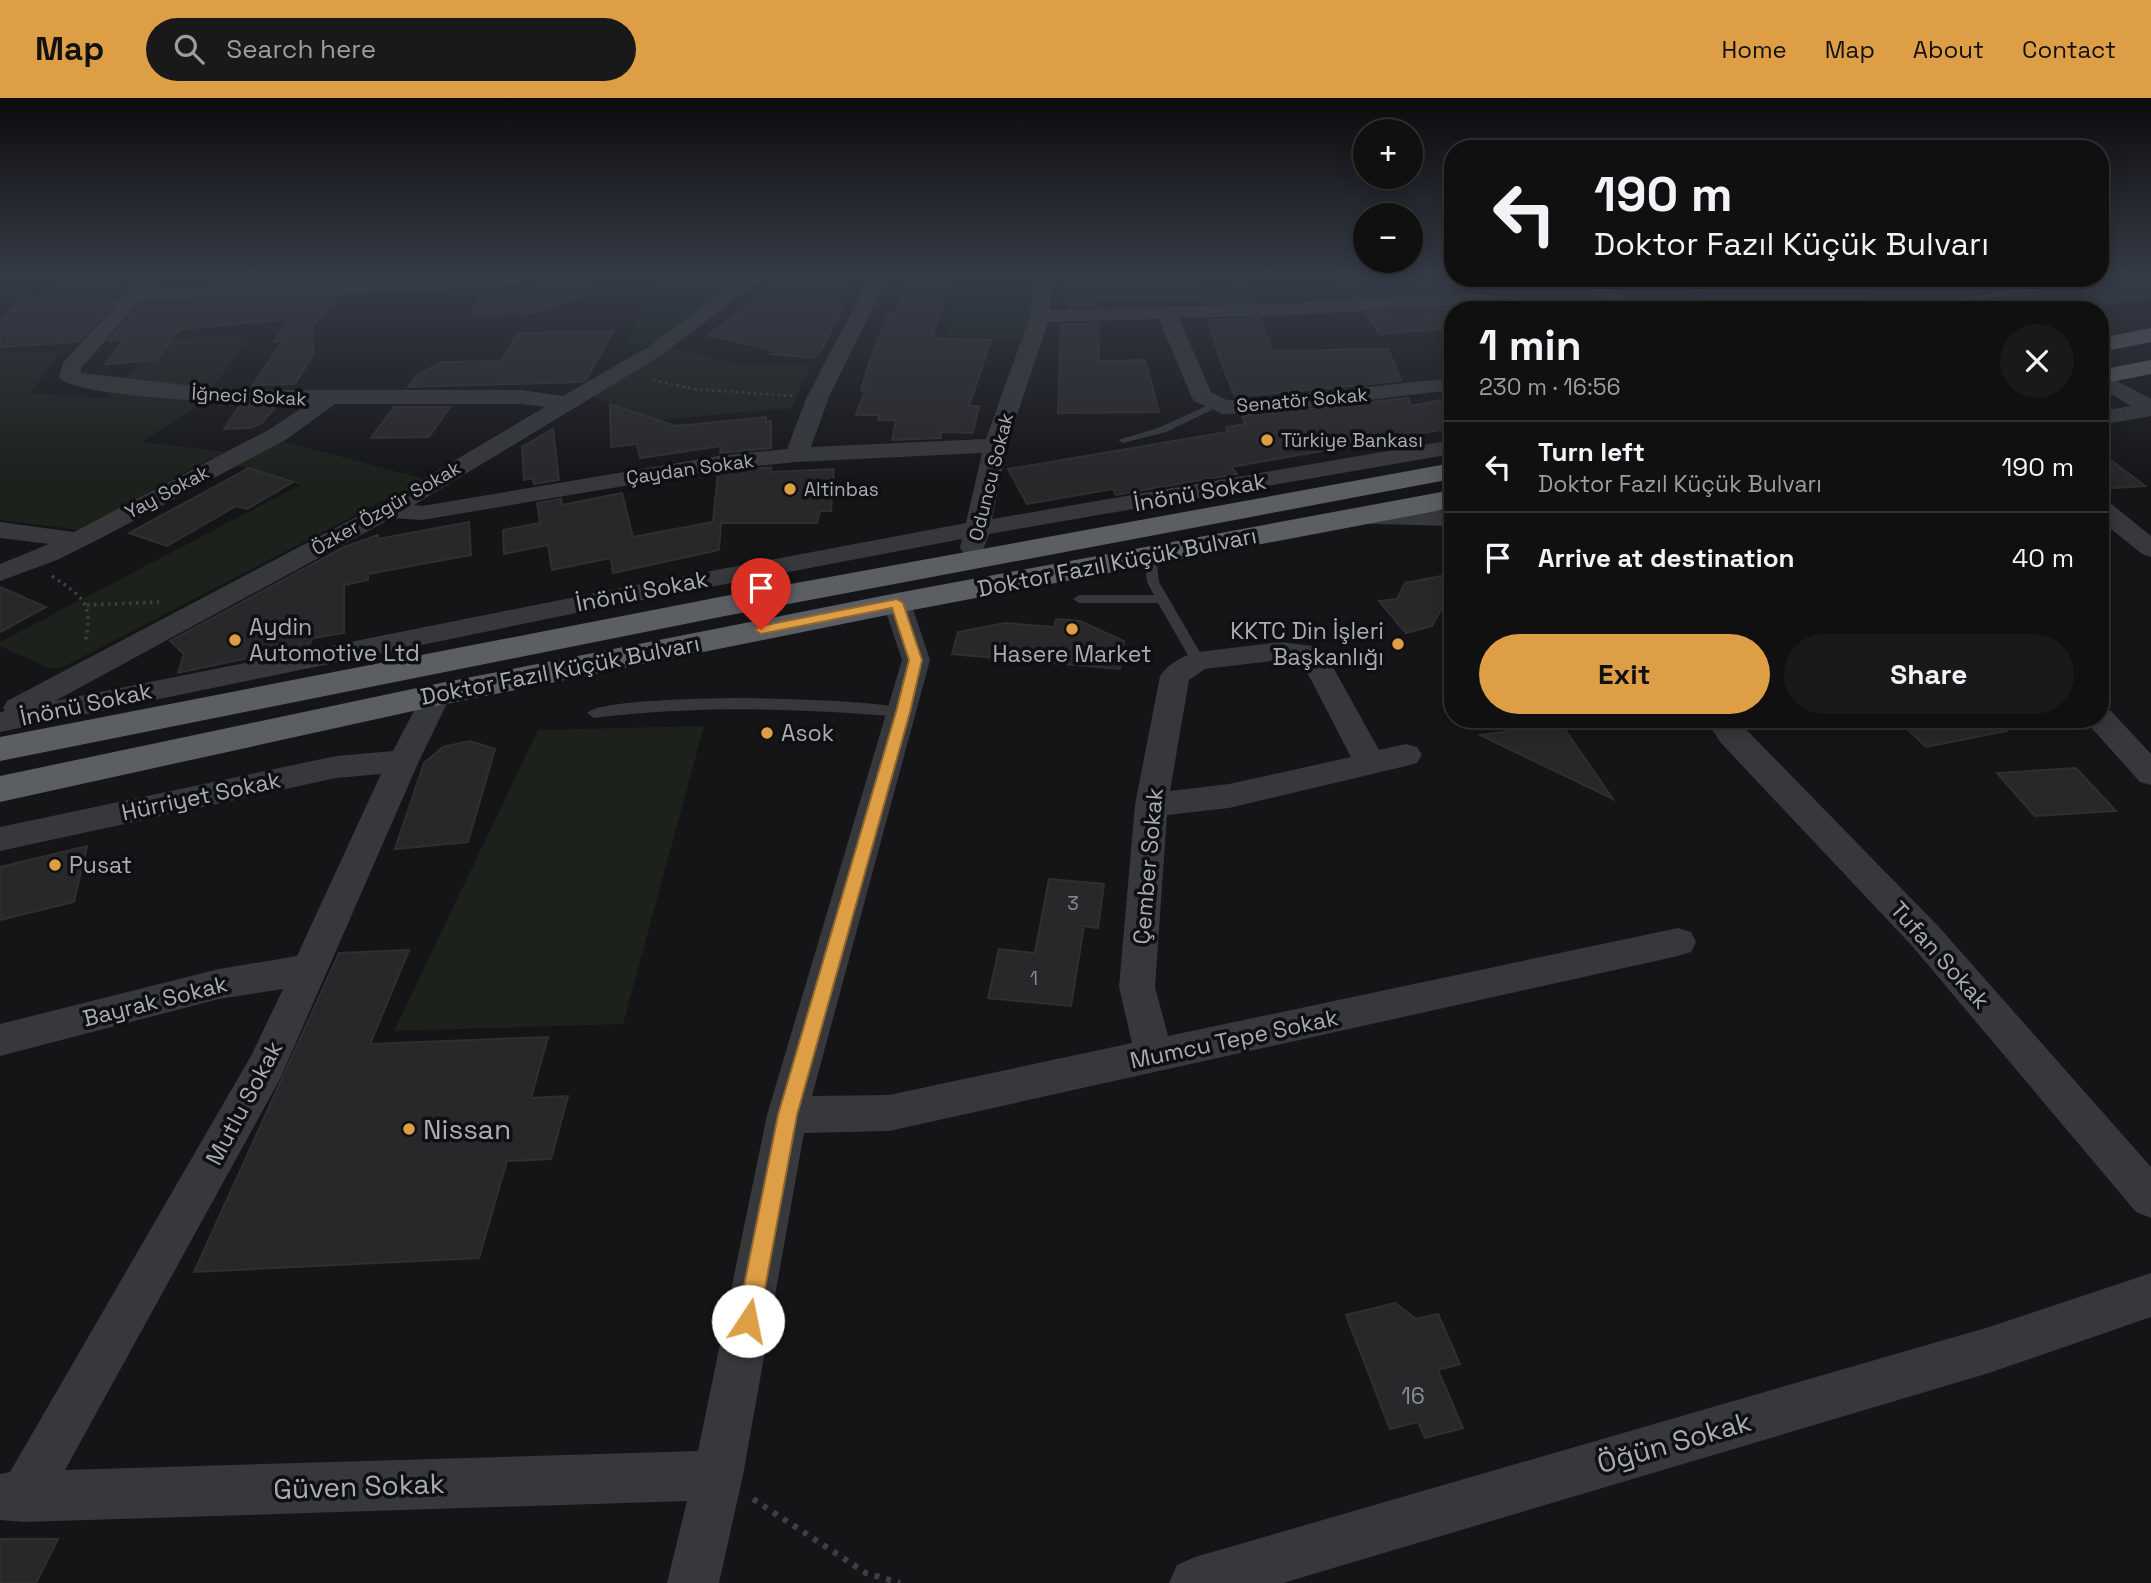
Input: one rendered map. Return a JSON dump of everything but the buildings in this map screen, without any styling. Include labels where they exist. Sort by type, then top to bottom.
[{"type":"highway","points":[[2109,354],[2151,346]]},
{"type":"highway","points":[[2109,375],[2151,367]]},
{"type":"highway","name":"Doktor Fazıl Küçük Bulvarı","points":[[0,749],[542,639],[974,543],[1444,472]]},
{"type":"highway","name":"Doktor Fazıl Küçük Bulvarı","points":[[0,789],[436,695],[897,603],[1444,500]]},
{"type":"street","name":"İğneci Sokak","points":[[91,344],[69,368],[70,377],[90,383],[229,397],[522,397],[563,403]]},
{"type":"street","name":"Özker Özgür Sokak","points":[[0,720],[388,509],[663,344]]},
{"type":"street","points":[[796,455],[818,397],[845,344]]},
{"type":"street","name":"Oduncu Sokak","points":[[974,543],[995,445],[1030,344]]},
{"type":"street","name":"Senatör Sokak","points":[[1180,344],[1202,396],[1217,405],[1259,405],[1444,385]]},
{"type":"street","points":[[2109,383],[2151,409]]},
{"type":"street","name":"Yay Sokak","points":[[3,572],[75,540],[278,433],[312,413],[327,399]]},
{"type":"street","points":[[2109,416],[2151,409]]},
{"type":"street","name":"Çaydan Sokak","points":[[388,509],[422,513],[598,481],[719,463],[796,455],[995,445]]},
{"type":"street","name":"İnönü Sokak","points":[[0,720],[538,611],[974,543],[1444,449]]},
{"type":"street","points":[[2109,514],[2151,549]]},
{"type":"street","points":[[1350,518],[1444,519]]},
{"type":"street","points":[[0,530],[75,540]]},
{"type":"street","points":[[693,1583],[719,1475],[788,1115],[916,660],[897,603]]},
{"type":"street","points":[[1186,668],[1280,651],[1303,652],[1320,669],[1370,763]]},
{"type":"street","name":"Çember Sokak","points":[[1154,1056],[1137,987],[1151,805],[1186,668]]},
{"type":"street","name":"Mutlu Sokak","points":[[11,1497],[266,1067],[402,761],[436,695]]},
{"type":"street","name":"Tufan Sokak","points":[[1726,728],[1926,936],[2151,1198]]},
{"type":"street","points":[[2109,728],[2151,774]]},
{"type":"street","points":[[1151,805],[1229,796],[1406,755]]},
{"type":"street","name":"Hürriyet Sokak","points":[[0,839],[336,766],[402,761]]},
{"type":"street","name":"Mumcu Tepe Sokak","points":[[788,1115],[889,1113],[1678,942]]},
{"type":"street","name":"Bayrak Sokak","points":[[4,1044],[219,984],[311,969]]},
{"type":"street","name":"Öğün Sokak","points":[[1195,1583],[1989,1350],[2151,1295]]},
{"type":"street","name":"Güven Sokak","points":[[11,1497],[719,1475]]},
{"type":"lane","points":[[1124,440],[1162,430],[1217,405]]},
{"type":"lane","points":[[1150,555],[1153,582],[1163,599],[1186,668]]},
{"type":"lane","points":[[1079,600],[1163,599]]},
{"type":"lane","points":[[594,713],[657,704],[723,701],[803,702],[903,712]]},
{"type":"path","points":[[620,371],[692,389],[818,397]]},
{"type":"path","points":[[3,572],[52,576],[84,598],[91,618],[77,676]]},
{"type":"path","points":[[719,1475],[866,1573],[900,1583]]},
{"type":"shaded area","points":[[156,344],[244,344],[199,406],[141,442],[256,455],[278,440],[425,479],[63,667],[51,669],[0,646],[0,642],[300,485],[212,458],[80,530],[0,520],[0,353],[60,351],[31,393],[107,398]]},
{"type":"shaded area","points":[[669,346],[737,364],[811,365],[792,408],[658,420],[588,395]]},
{"type":"shaded area","points":[[704,726],[623,1024],[394,1031],[538,730]]},
{"type":"place","name":"Türkiye Bankası","points":[[1267,440]]},
{"type":"place","name":"Altinbas","points":[[790,489]]},
{"type":"place","name":"Hasere Market","points":[[1072,629]]},
{"type":"place","name":"Aydin Automotive Ltd","points":[[235,640]]},
{"type":"place","name":"KKTC Din İşleri Başkanlığı","points":[[1398,644]]},
{"type":"place","name":"Asok","points":[[767,733]]},
{"type":"place","name":"Pusat","points":[[55,865]]},
{"type":"place","name":"Nissan","points":[[409,1129]]},
{"type":"route","points":[[748,1321],[788,1115],[916,660],[897,603],[761,630]]}]
